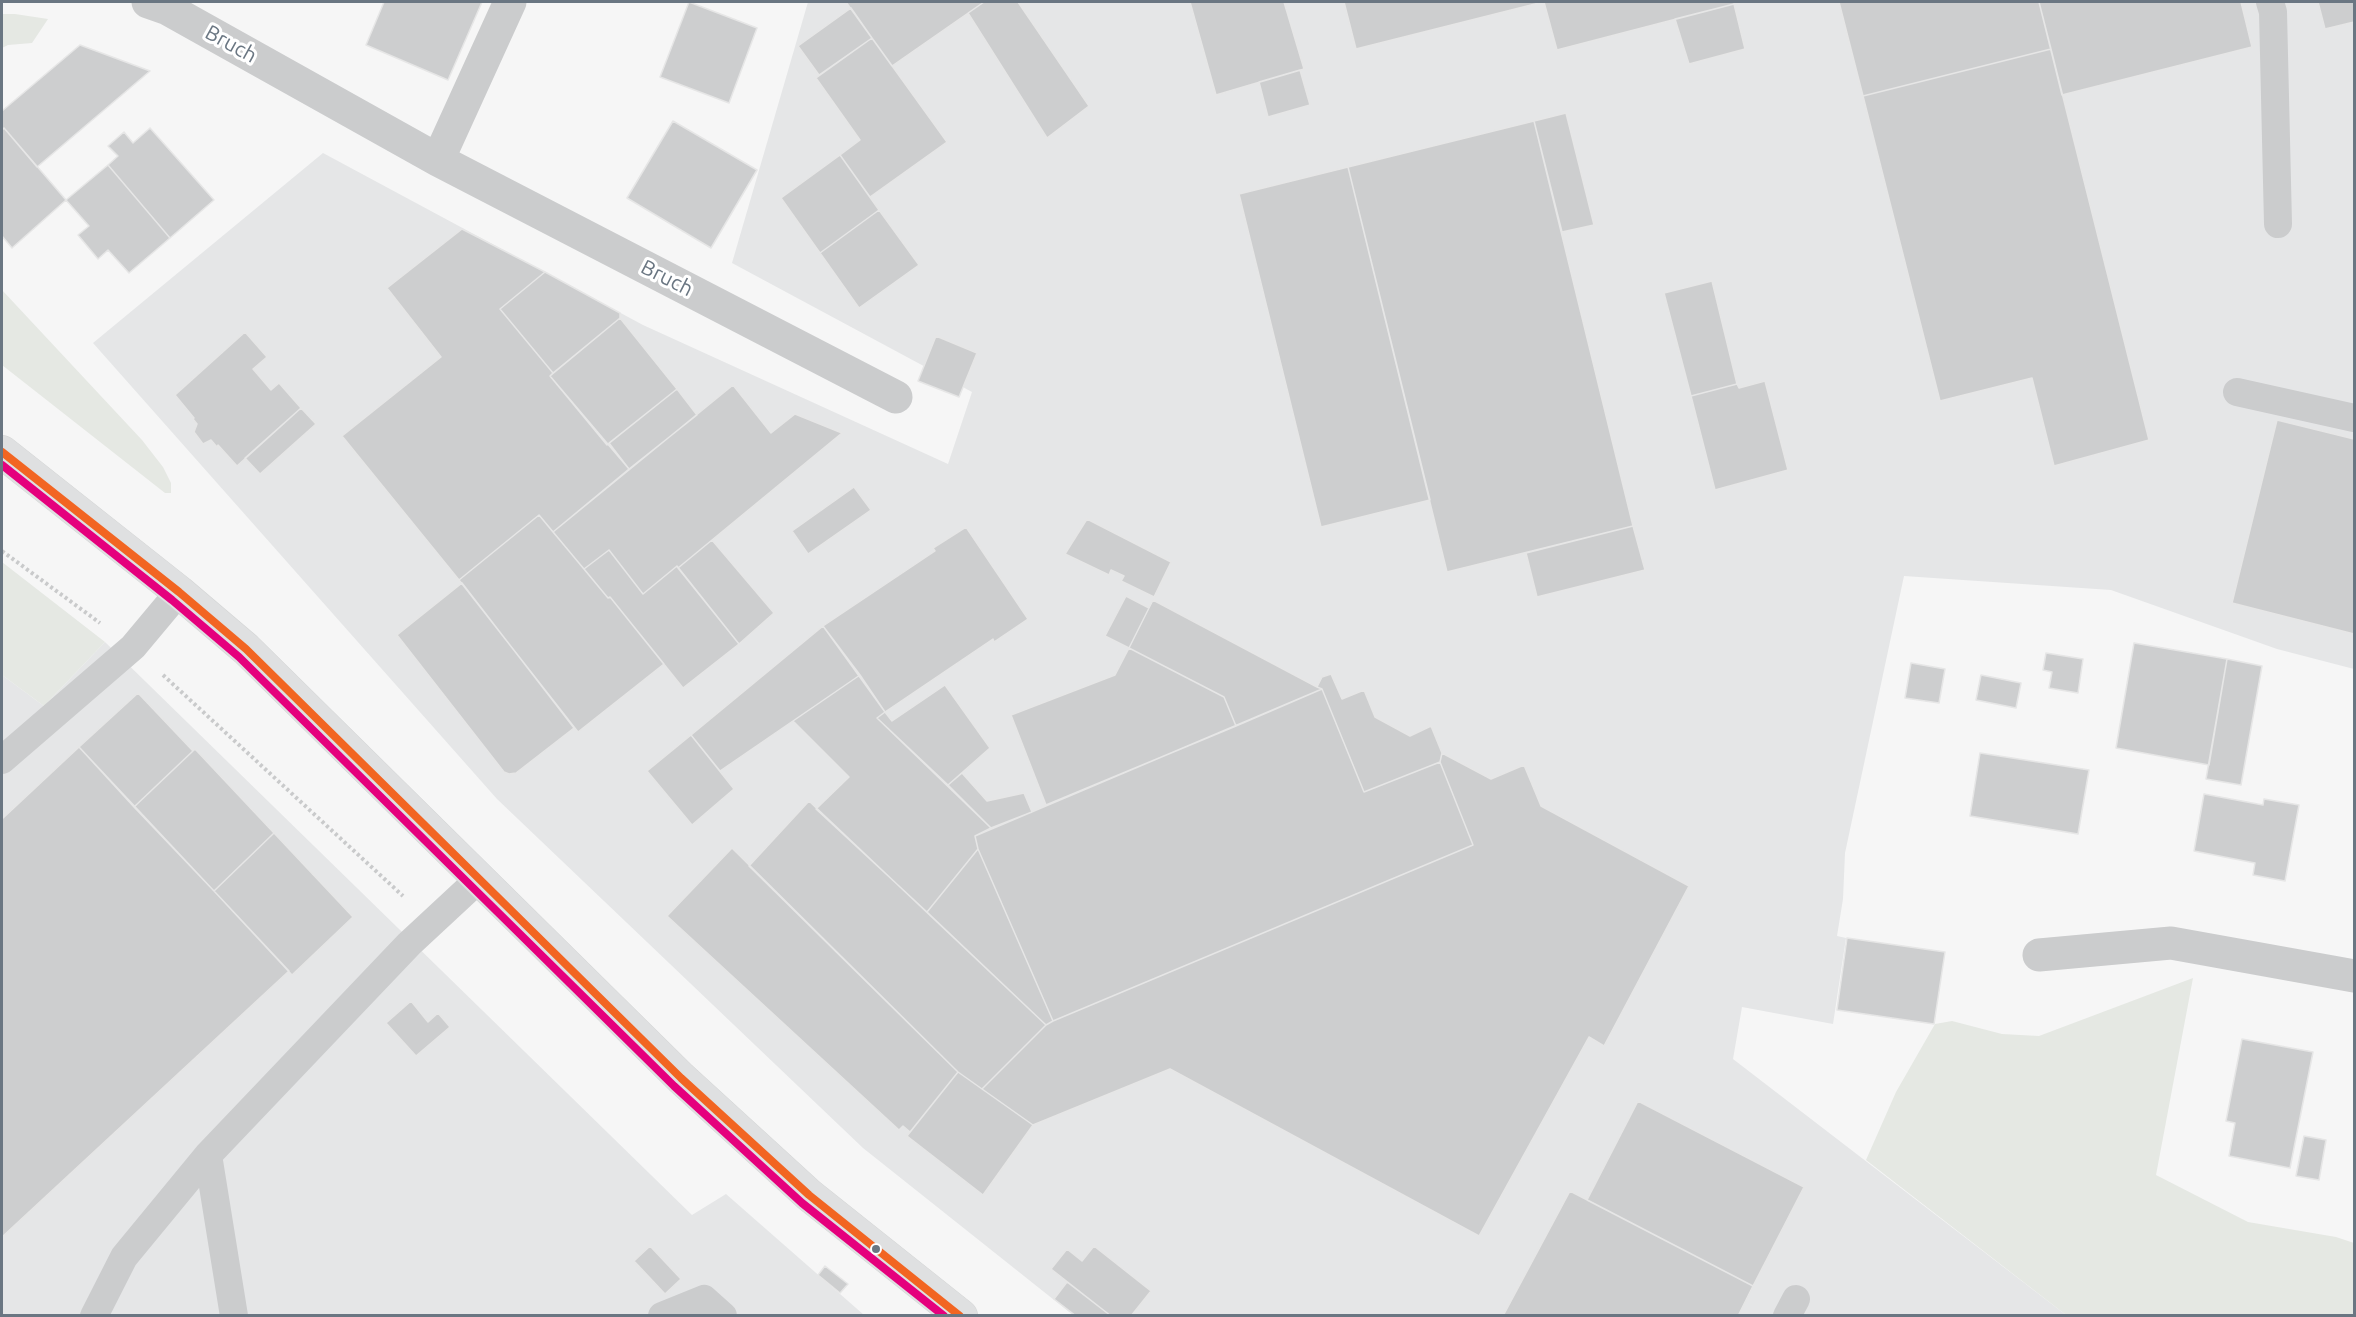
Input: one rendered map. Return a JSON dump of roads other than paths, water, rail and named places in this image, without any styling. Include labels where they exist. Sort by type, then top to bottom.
[{"type":"main road","points":[[2,452],[179,592],[255,657],[681,1078],[809,1195],[962,1316]]},
{"type":"street","name":"Bruch","points":[[148,2],[168,9],[438,159],[896,397]]},
{"type":"street","points":[[438,159],[510,2]]},
{"type":"street","points":[[2039,955],[2171,943],[2355,976]]},
{"type":"lane","points":[[2270,2],[2273,12],[2278,224]]},
{"type":"lane","points":[[2237,392],[2355,418]]},
{"type":"lane","points":[[2,760],[133,647],[179,592]]},
{"type":"lane","points":[[94,1316],[123,1257],[208,1155],[400,952],[479,879]]},
{"type":"lane","points":[[208,1155],[234,1316]]},
{"type":"lane","points":[[662,1316],[704,1299],[723,1316]]}]
